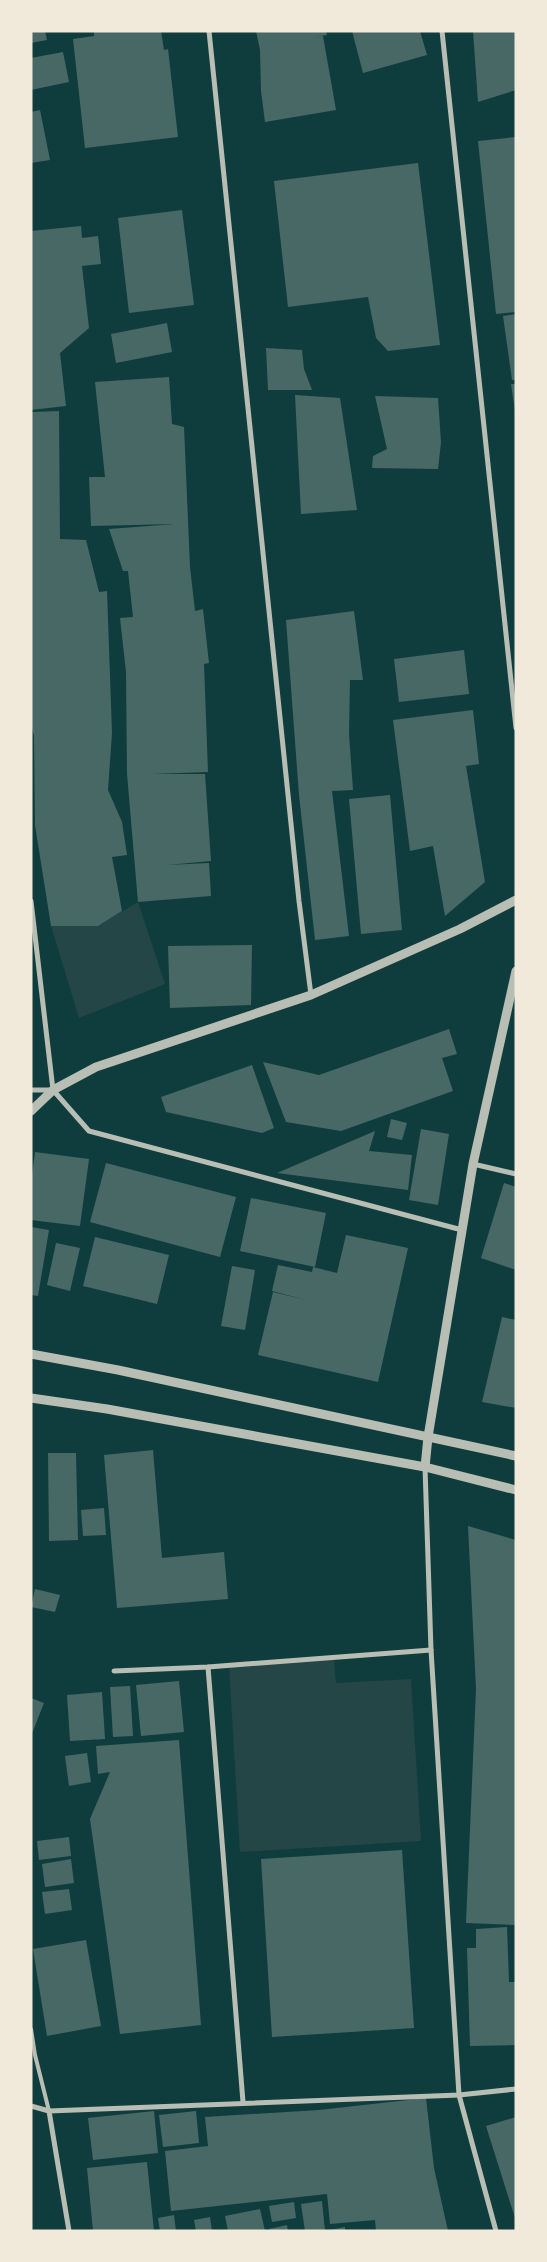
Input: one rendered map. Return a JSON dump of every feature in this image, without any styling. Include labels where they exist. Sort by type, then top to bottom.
[{"type":"street","points":[[210,31],[299,901],[311,994]]},
{"type":"street","points":[[442,31],[516,728]]},
{"type":"street","points":[[31,1111],[53,1090],[96,1067],[311,994],[460,930],[516,900]]},
{"type":"street","points":[[31,901],[53,1090],[89,1131],[462,1230]]},
{"type":"street","points":[[496,2231],[459,2095],[431,1650],[425,1466],[428,1437],[474,1164],[516,971]]},
{"type":"street","points":[[31,1090],[53,1090]]},
{"type":"street","points":[[474,1164],[516,1174]]},
{"type":"street","points":[[31,1354],[127,1372],[516,1456]]},
{"type":"street","points":[[31,1398],[107,1409],[425,1466],[516,1490]]},
{"type":"street","points":[[114,1671],[208,1667],[431,1650]]},
{"type":"street","points":[[208,1667],[243,2102]]},
{"type":"street","points":[[31,2106],[49,2111],[459,2095],[516,2089]]},
{"type":"street","points":[[49,2111],[69,2231]]},
{"type":"lane","points":[[31,2029],[34,2055],[49,2111]]},
{"type":"shaded area","points":[[138,902],[165,984],[79,1018],[51,926],[98,926]]},
{"type":"shaded area","points":[[334,1658],[336,1683],[411,1679],[421,1841],[240,1852],[229,1664]]},
{"type":"building","points":[[31,31],[45,31],[47,40],[31,43]]},
{"type":"building","points":[[94,31],[161,31],[164,50],[168,49],[178,137],[85,148],[73,39],[94,36]]},
{"type":"building","points":[[256,31],[326,31],[327,35],[311,38],[323,36],[336,110],[265,122],[261,91],[260,50]]},
{"type":"building","points":[[352,31],[420,31],[427,55],[363,73]]},
{"type":"building","points":[[473,31],[516,31],[516,90],[478,102]]},
{"type":"building","points":[[63,52],[69,82],[31,90],[31,58]]},
{"type":"building","points":[[40,110],[50,160],[31,163],[31,112]]},
{"type":"building","points":[[516,137],[516,312],[496,314],[478,141]]},
{"type":"building","points":[[418,163],[440,345],[388,351],[376,338],[368,297],[288,307],[274,181]]},
{"type":"building","points":[[182,210],[194,305],[129,313],[118,218]]},
{"type":"building","points":[[81,226],[82,238],[98,236],[101,264],[82,266],[89,328],[60,353],[66,406],[31,410],[31,231]]},
{"type":"building","points":[[516,314],[516,380],[512,380],[503,316]]},
{"type":"building","points":[[167,323],[172,352],[116,363],[111,334]]},
{"type":"building","points":[[266,348],[302,350],[304,369],[312,390],[268,390]]},
{"type":"building","points":[[169,377],[172,424],[184,427],[190,567],[195,611],[203,609],[209,663],[204,664],[208,772],[152,774],[205,774],[211,861],[167,865],[209,863],[211,896],[138,902],[127,774],[126,672],[120,618],[133,617],[128,571],[123,571],[109,529],[175,524],[91,526],[89,477],[105,477],[95,382]]},
{"type":"building","points":[[511,384],[516,384],[516,411],[515,411]]},
{"type":"building","points":[[295,395],[340,398],[357,510],[301,514]]},
{"type":"building","points":[[375,396],[438,398],[441,442],[438,469],[372,468],[373,456],[387,449]]},
{"type":"building","points":[[59,411],[60,539],[86,540],[99,592],[107,591],[112,733],[108,790],[122,822],[127,855],[112,857],[122,911],[98,926],[51,926],[35,825],[34,736],[31,724],[31,412]]},
{"type":"building","points":[[354,611],[363,680],[350,680],[349,734],[353,790],[332,791],[349,936],[315,940],[299,795],[286,620]]},
{"type":"building","points":[[464,650],[469,694],[399,702],[394,659]]},
{"type":"building","points":[[473,710],[479,764],[466,766],[485,882],[445,916],[433,846],[410,851],[393,720]]},
{"type":"building","points":[[390,795],[402,930],[361,934],[349,799]]},
{"type":"building","points":[[252,945],[251,1005],[170,1008],[168,946]]},
{"type":"building","points":[[449,1029],[457,1054],[442,1058],[453,1091],[341,1131],[286,1122],[263,1062],[319,1075]]},
{"type":"building","points":[[252,1065],[274,1128],[262,1133],[166,1112],[161,1097]]},
{"type":"building","points":[[391,1119],[407,1123],[402,1140],[387,1137]]},
{"type":"building","points":[[421,1129],[449,1134],[438,1205],[409,1200]]},
{"type":"building","points":[[375,1131],[369,1151],[412,1155],[408,1190],[277,1173]]},
{"type":"building","points":[[35,1152],[89,1159],[80,1226],[31,1220],[31,1183]]},
{"type":"building","points":[[106,1163],[236,1197],[220,1257],[90,1222]]},
{"type":"building","points":[[504,1183],[516,1187],[516,1270],[481,1258]]},
{"type":"building","points":[[251,1198],[326,1213],[315,1267],[240,1251]]},
{"type":"building","points":[[31,1227],[49,1230],[38,1296],[31,1295]]},
{"type":"building","points":[[346,1235],[408,1248],[378,1382],[258,1355],[273,1292],[306,1300],[272,1291],[278,1265],[312,1272],[313,1267],[337,1273]]},
{"type":"building","points":[[95,1237],[169,1255],[157,1304],[83,1286]]},
{"type":"building","points":[[56,1243],[80,1248],[70,1291],[47,1285]]},
{"type":"building","points":[[232,1266],[255,1270],[245,1330],[221,1326]]},
{"type":"building","points":[[502,1317],[516,1320],[516,1408],[482,1402]]},
{"type":"building","points":[[153,1450],[162,1558],[224,1552],[228,1599],[117,1608],[104,1455]]},
{"type":"building","points":[[48,1453],[76,1453],[78,1540],[49,1541]]},
{"type":"building","points":[[104,1508],[106,1535],[83,1536],[81,1510]]},
{"type":"building","points":[[468,1526],[516,1540],[516,1925],[466,1923],[476,1689]]},
{"type":"building","points":[[35,1589],[60,1595],[55,1612],[31,1607]]},
{"type":"building","points":[[179,1681],[184,1732],[141,1736],[136,1685]]},
{"type":"building","points":[[130,1686],[133,1736],[113,1737],[110,1687]]},
{"type":"building","points":[[102,1692],[105,1739],[70,1741],[67,1695]]},
{"type":"building","points":[[31,1698],[44,1703],[31,1736]]},
{"type":"building","points":[[179,1740],[201,2025],[120,2034],[90,1819],[110,1772],[98,1774],[96,1746]]},
{"type":"building","points":[[87,1753],[91,1782],[69,1786],[65,1756]]},
{"type":"building","points":[[69,1837],[71,1856],[39,1860],[37,1841]]},
{"type":"building","points":[[402,1850],[414,2028],[272,2037],[261,1859]]},
{"type":"building","points":[[71,1859],[74,1883],[45,1887],[42,1864]]},
{"type":"building","points":[[69,1889],[72,1910],[45,1914],[42,1892]]},
{"type":"building","points":[[507,1927],[509,1982],[516,1982],[516,2045],[470,2046],[467,1948],[476,1948],[476,1929]]},
{"type":"building","points":[[86,1940],[101,2026],[47,2036],[33,1949]]},
{"type":"building","points":[[426,2098],[434,2168],[448,2231],[376,2231],[375,2220],[330,2224],[327,2194],[171,2211],[165,2151],[208,2146],[205,2117],[319,2110]]},
{"type":"building","points":[[154,2111],[158,2153],[93,2160],[88,2118]]},
{"type":"building","points":[[196,2111],[199,2143],[163,2147],[159,2115]]},
{"type":"building","points":[[516,2117],[516,2218],[515,2218],[486,2126]]},
{"type":"building","points":[[147,2162],[154,2231],[93,2231],[87,2168]]},
{"type":"building","points":[[322,2201],[325,2231],[305,2231],[301,2204]]},
{"type":"building","points":[[294,2202],[296,2218],[272,2222],[269,2206]]},
{"type":"building","points":[[260,2209],[265,2231],[228,2231],[225,2216]]},
{"type":"building","points":[[174,2215],[176,2231],[160,2231],[158,2218]]},
{"type":"building","points":[[210,2217],[212,2231],[196,2231],[194,2220]]},
{"type":"building","points":[[287,2225],[288,2231],[270,2231],[269,2229]]},
{"type":"building","points":[[345,2227],[345,2231],[330,2231],[330,2230]]}]
